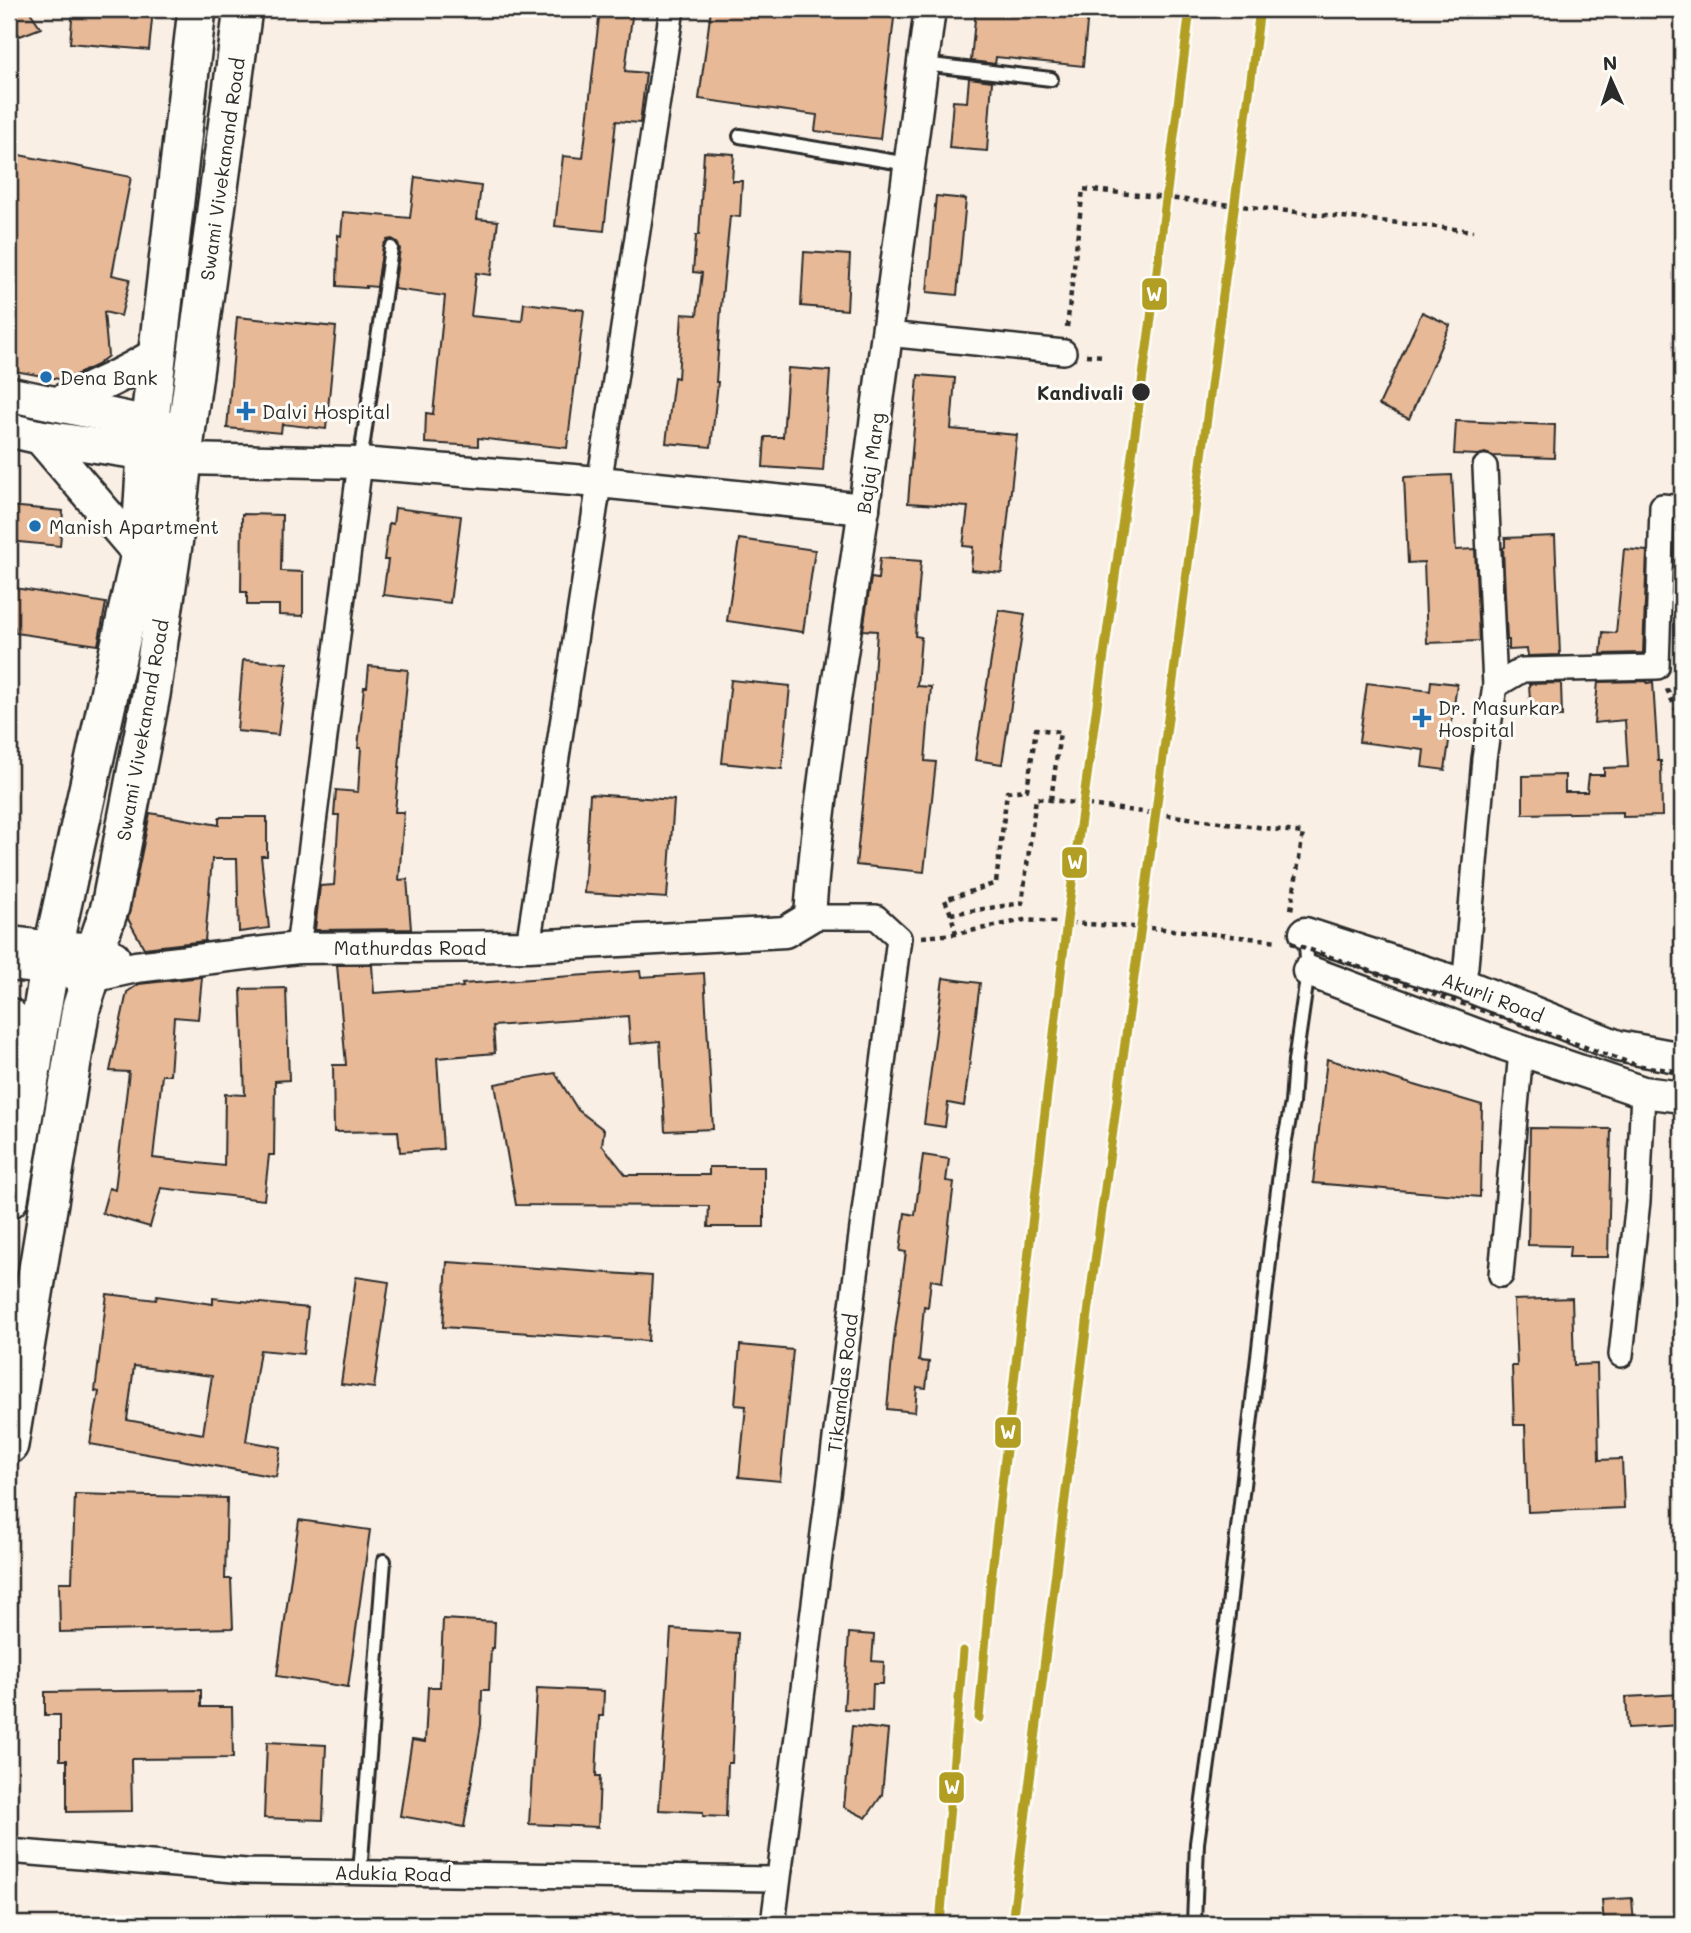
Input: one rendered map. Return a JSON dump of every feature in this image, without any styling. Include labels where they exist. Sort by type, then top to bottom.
[{"type":"main road","name":"Swami Vivekanand Road","points":[[9,1199],[51,958],[140,554],[148,439],[197,9]]},
{"type":"main road","name":"Swami Vivekanand Road","points":[[9,1445],[81,1008],[110,907],[151,695],[176,531],[243,9]]},
{"type":"main road","points":[[56,404],[114,379],[158,354]]},
{"type":"main road","points":[[9,394],[56,404],[148,439]]},
{"type":"main road","points":[[24,434],[148,439],[185,446]]},
{"type":"main road","points":[[24,434],[140,554]]},
{"type":"main road","points":[[9,1017],[33,1064]]},
{"type":"street","points":[[528,946],[672,9]]},
{"type":"street","name":"Bajaj Marg","points":[[810,917],[828,746],[864,509],[930,9]]},
{"type":"street","points":[[887,334],[1064,352]]},
{"type":"street","points":[[185,446],[599,482],[864,509]]},
{"type":"street","points":[[298,948],[360,463]]},
{"type":"street","points":[[1463,984],[1484,759],[1495,685],[1485,467]]},
{"type":"street","points":[[1495,685],[1522,670],[1657,667],[1662,506],[1682,508]]},
{"type":"street","points":[[810,917],[876,917],[899,938]]},
{"type":"street","name":"Mathurdas Road","points":[[93,962],[136,967],[298,948],[528,946],[785,932],[810,917]]},
{"type":"street","name":"Akurli Road","points":[[1296,931],[1463,984],[1618,1046],[1682,1058]]},
{"type":"street","name":"Tikamdas Road","points":[[773,1924],[899,938]]},
{"type":"street","points":[[9,942],[51,958]]},
{"type":"street","points":[[9,965],[51,958],[93,962]]},
{"type":"street","name":"Akurli Road","points":[[1308,971],[1521,1051],[1643,1092],[1682,1097]]},
{"type":"street","points":[[1502,1275],[1521,1051]]},
{"type":"street","points":[[1621,1355],[1638,1201],[1643,1092]]},
{"type":"street","name":"Adukia Road","points":[[9,1852],[246,1871],[778,1879]]},
{"type":"lane","points":[[923,64],[1051,79]]},
{"type":"lane","points":[[740,136],[909,164]]},
{"type":"lane","points":[[360,463],[391,248]]},
{"type":"lane","points":[[1194,1924],[1197,1843],[1225,1640],[1271,1245],[1308,971],[1296,931]]},
{"type":"lane","points":[[360,1873],[384,1561]]},
{"type":"path","points":[[1069,303],[1083,189],[1473,231]]},
{"type":"path","points":[[1657,667],[1682,723]]},
{"type":"path","points":[[956,934],[945,900],[996,883],[1007,792],[1027,790],[1036,729],[1060,732],[1051,800]]},
{"type":"path","points":[[951,914],[1022,903],[1036,798],[1303,833],[1296,931]]},
{"type":"path","points":[[899,938],[956,934],[1024,920],[1164,929],[1296,931],[1636,1065],[1682,1072]]},
{"type":"building","points":[[9,9],[28,9],[41,28],[20,36],[9,23]]},
{"type":"building","points":[[73,9],[153,9],[149,50],[70,43]]},
{"type":"building","points":[[600,9],[633,9],[625,71],[646,73],[640,123],[616,121],[604,231],[555,226],[563,156],[583,158]]},
{"type":"building","points":[[711,9],[882,9],[881,16],[894,18],[880,139],[815,131],[817,115],[699,99]]},
{"type":"building","points":[[976,9],[1076,9],[1088,12],[1083,66],[996,57],[995,64],[971,61]]},
{"type":"building","points":[[969,78],[992,81],[987,151],[949,148],[953,101],[967,102]]},
{"type":"building","points":[[704,152],[734,154],[732,181],[742,181],[740,217],[730,216],[711,447],[666,443],[674,377],[678,378],[682,314],[697,315],[702,273],[693,272],[696,235],[699,235]]},
{"type":"building","points":[[9,153],[131,177],[112,275],[130,279],[121,316],[104,312],[108,356],[97,365],[69,378],[59,379],[9,370]]},
{"type":"building","points":[[415,177],[481,186],[477,219],[498,221],[491,275],[476,273],[471,316],[522,321],[524,303],[584,310],[567,448],[478,438],[478,446],[425,443],[426,413],[433,414],[445,296],[394,289],[400,249],[392,239],[387,240],[383,246],[377,287],[337,286],[338,235],[341,236],[343,212],[410,218]]},
{"type":"building","points":[[936,196],[966,199],[957,295],[927,292]]},
{"type":"building","points":[[804,252],[850,255],[847,310],[801,306]]},
{"type":"building","points":[[1422,312],[1450,325],[1409,419],[1379,405]]},
{"type":"building","points":[[237,317],[336,327],[326,429],[282,424],[281,433],[227,428]]},
{"type":"building","points":[[788,368],[830,371],[823,471],[763,467],[765,437],[783,437]]},
{"type":"building","points":[[918,375],[955,378],[951,429],[1017,435],[1002,573],[971,570],[973,547],[963,546],[968,507],[908,503]]},
{"type":"building","points":[[1456,421],[1555,425],[1554,458],[1493,456],[1485,453],[1454,454]]},
{"type":"building","points":[[1452,475],[1456,550],[1475,549],[1479,641],[1427,643],[1424,562],[1408,563],[1404,477]]},
{"type":"building","name":"Manish Apartment","points":[[9,506],[63,511],[60,546],[9,541]]},
{"type":"building","points":[[395,508],[461,516],[450,603],[383,595],[389,523],[393,524]]},
{"type":"building","points":[[242,514],[282,515],[281,571],[303,572],[303,616],[279,615],[279,605],[247,605],[247,592],[241,592]]},
{"type":"building","points":[[1555,536],[1560,655],[1528,656],[1527,649],[1509,650],[1507,640],[1503,548],[1505,538]]},
{"type":"building","points":[[739,539],[815,550],[803,632],[727,621]]},
{"type":"building","points":[[1624,549],[1647,551],[1643,653],[1601,654],[1603,632],[1616,633]]},
{"type":"building","points":[[880,558],[921,561],[915,636],[921,637],[917,686],[931,687],[925,761],[936,762],[924,872],[856,865],[877,631],[863,630],[871,578],[878,579]]},
{"type":"building","points":[[9,587],[106,603],[98,645],[15,633],[15,627],[9,626]]},
{"type":"building","points":[[999,610],[1025,614],[1002,764],[975,760]]},
{"type":"building","points":[[243,660],[287,663],[278,735],[237,731]]},
{"type":"building","points":[[369,666],[408,670],[395,812],[404,812],[399,880],[407,879],[411,929],[315,930],[320,886],[334,885],[339,815],[334,815],[336,790],[358,792],[361,748],[358,748],[364,687],[367,687]]},
{"type":"building","points":[[731,680],[790,686],[782,769],[722,763]]},
{"type":"building","points":[[1431,681],[1457,684],[1445,770],[1422,767],[1424,750],[1359,742],[1367,683],[1430,691]]},
{"type":"building","points":[[1598,682],[1653,682],[1658,761],[1661,761],[1662,816],[1623,817],[1623,812],[1523,814],[1523,776],[1565,775],[1565,792],[1587,792],[1589,775],[1604,775],[1604,768],[1628,767],[1625,720],[1594,723]]},
{"type":"building","points":[[1561,683],[1562,716],[1531,718],[1529,684]]},
{"type":"building","points":[[590,794],[674,800],[667,898],[584,893]]},
{"type":"building","points":[[150,813],[219,825],[219,817],[267,817],[267,856],[261,856],[269,928],[239,932],[237,859],[212,859],[205,941],[144,948],[128,919]]},
{"type":"building","points":[[337,965],[372,965],[374,993],[640,971],[641,977],[704,973],[713,1129],[665,1131],[660,1041],[630,1044],[628,1016],[493,1026],[495,1053],[437,1058],[443,1149],[400,1152],[398,1131],[334,1132],[333,1065],[346,1065]]},
{"type":"building","points":[[202,977],[198,1019],[174,1017],[170,1075],[162,1075],[153,1158],[224,1166],[225,1094],[245,1095],[241,989],[286,988],[289,1080],[275,1081],[274,1155],[269,1155],[264,1200],[161,1188],[150,1227],[102,1213],[109,1188],[115,1190],[129,1072],[110,1071],[127,992],[139,984]]},
{"type":"building","points":[[943,978],[980,983],[964,1106],[948,1103],[945,1127],[924,1124]]},
{"type":"building","points":[[1327,1059],[1482,1105],[1480,1197],[1313,1183]]},
{"type":"building","points":[[555,1073],[578,1110],[604,1130],[602,1145],[626,1175],[709,1175],[709,1167],[764,1167],[764,1227],[708,1227],[709,1206],[516,1205],[495,1084]]},
{"type":"building","points":[[1530,1128],[1611,1129],[1608,1257],[1569,1257],[1570,1246],[1528,1245]]},
{"type":"building","points":[[923,1155],[949,1159],[946,1181],[954,1182],[942,1282],[931,1280],[928,1307],[924,1306],[919,1361],[929,1362],[926,1388],[917,1387],[915,1412],[887,1409],[906,1252],[900,1251],[905,1213],[915,1215]]},
{"type":"building","points":[[447,1262],[652,1276],[648,1341],[443,1327]]},
{"type":"building","points":[[356,1277],[389,1282],[374,1388],[341,1384]]},
{"type":"building","points":[[107,1294],[156,1300],[157,1296],[213,1304],[213,1298],[308,1308],[303,1354],[260,1350],[246,1441],[281,1447],[276,1477],[90,1444],[99,1392],[95,1391]],"holes":[[[134,1366],[212,1376],[203,1434],[127,1420]]]},
{"type":"building","points":[[1572,1298],[1574,1365],[1597,1364],[1599,1460],[1622,1459],[1624,1508],[1528,1512],[1525,1425],[1514,1425],[1512,1366],[1517,1366],[1514,1300]]},
{"type":"building","points":[[740,1345],[793,1350],[780,1481],[739,1477],[746,1406],[735,1405]]},
{"type":"building","points":[[75,1494],[227,1498],[225,1579],[231,1579],[233,1628],[60,1632],[59,1582],[72,1582]]},
{"type":"building","points":[[299,1520],[370,1530],[348,1687],[277,1676]]},
{"type":"building","points":[[443,1619],[495,1622],[489,1690],[482,1690],[481,1725],[464,1827],[400,1816],[412,1740],[425,1742],[428,1687],[440,1687]]},
{"type":"building","points":[[671,1629],[738,1633],[732,1763],[728,1763],[726,1817],[703,1816],[703,1812],[659,1810]]},
{"type":"building","points":[[849,1633],[874,1635],[872,1661],[884,1662],[883,1684],[873,1684],[872,1710],[844,1709]]},
{"type":"building","points":[[537,1688],[604,1691],[603,1716],[599,1716],[596,1776],[600,1776],[598,1827],[529,1824]]},
{"type":"building","points":[[201,1690],[201,1707],[232,1707],[233,1758],[131,1759],[132,1811],[67,1812],[67,1760],[60,1760],[60,1715],[45,1715],[45,1692]]},
{"type":"building","points":[[1682,1694],[1682,1725],[1628,1728],[1626,1697]]},
{"type":"building","points":[[852,1726],[888,1730],[882,1795],[866,1818],[844,1807]]},
{"type":"building","points":[[267,1742],[326,1745],[323,1820],[264,1818]]},
{"type":"building","points":[[1632,1898],[1634,1924],[1604,1924],[1602,1900]]},
{"type":"transit line","name":"W","points":[[979,1718],[990,1589],[1068,912],[1150,326],[1190,9]]},
{"type":"transit line","name":"W","points":[[1012,1924],[1091,1290],[1260,9]]},
{"type":"transit line","name":"W","points":[[940,1924],[963,1651]]},
{"type":"place","name":"Dena Bank","points":[[46,377]]},
{"type":"place","name":"Kandivali","points":[[1141,392]]},
{"type":"place","name":"Dalvi Hospital","points":[[246,411]]},
{"type":"place","name":"Manish Apartment","points":[[35,526]]},
{"type":"place","name":"Dr. Masurkar Hospital","points":[[1422,718]]}]
